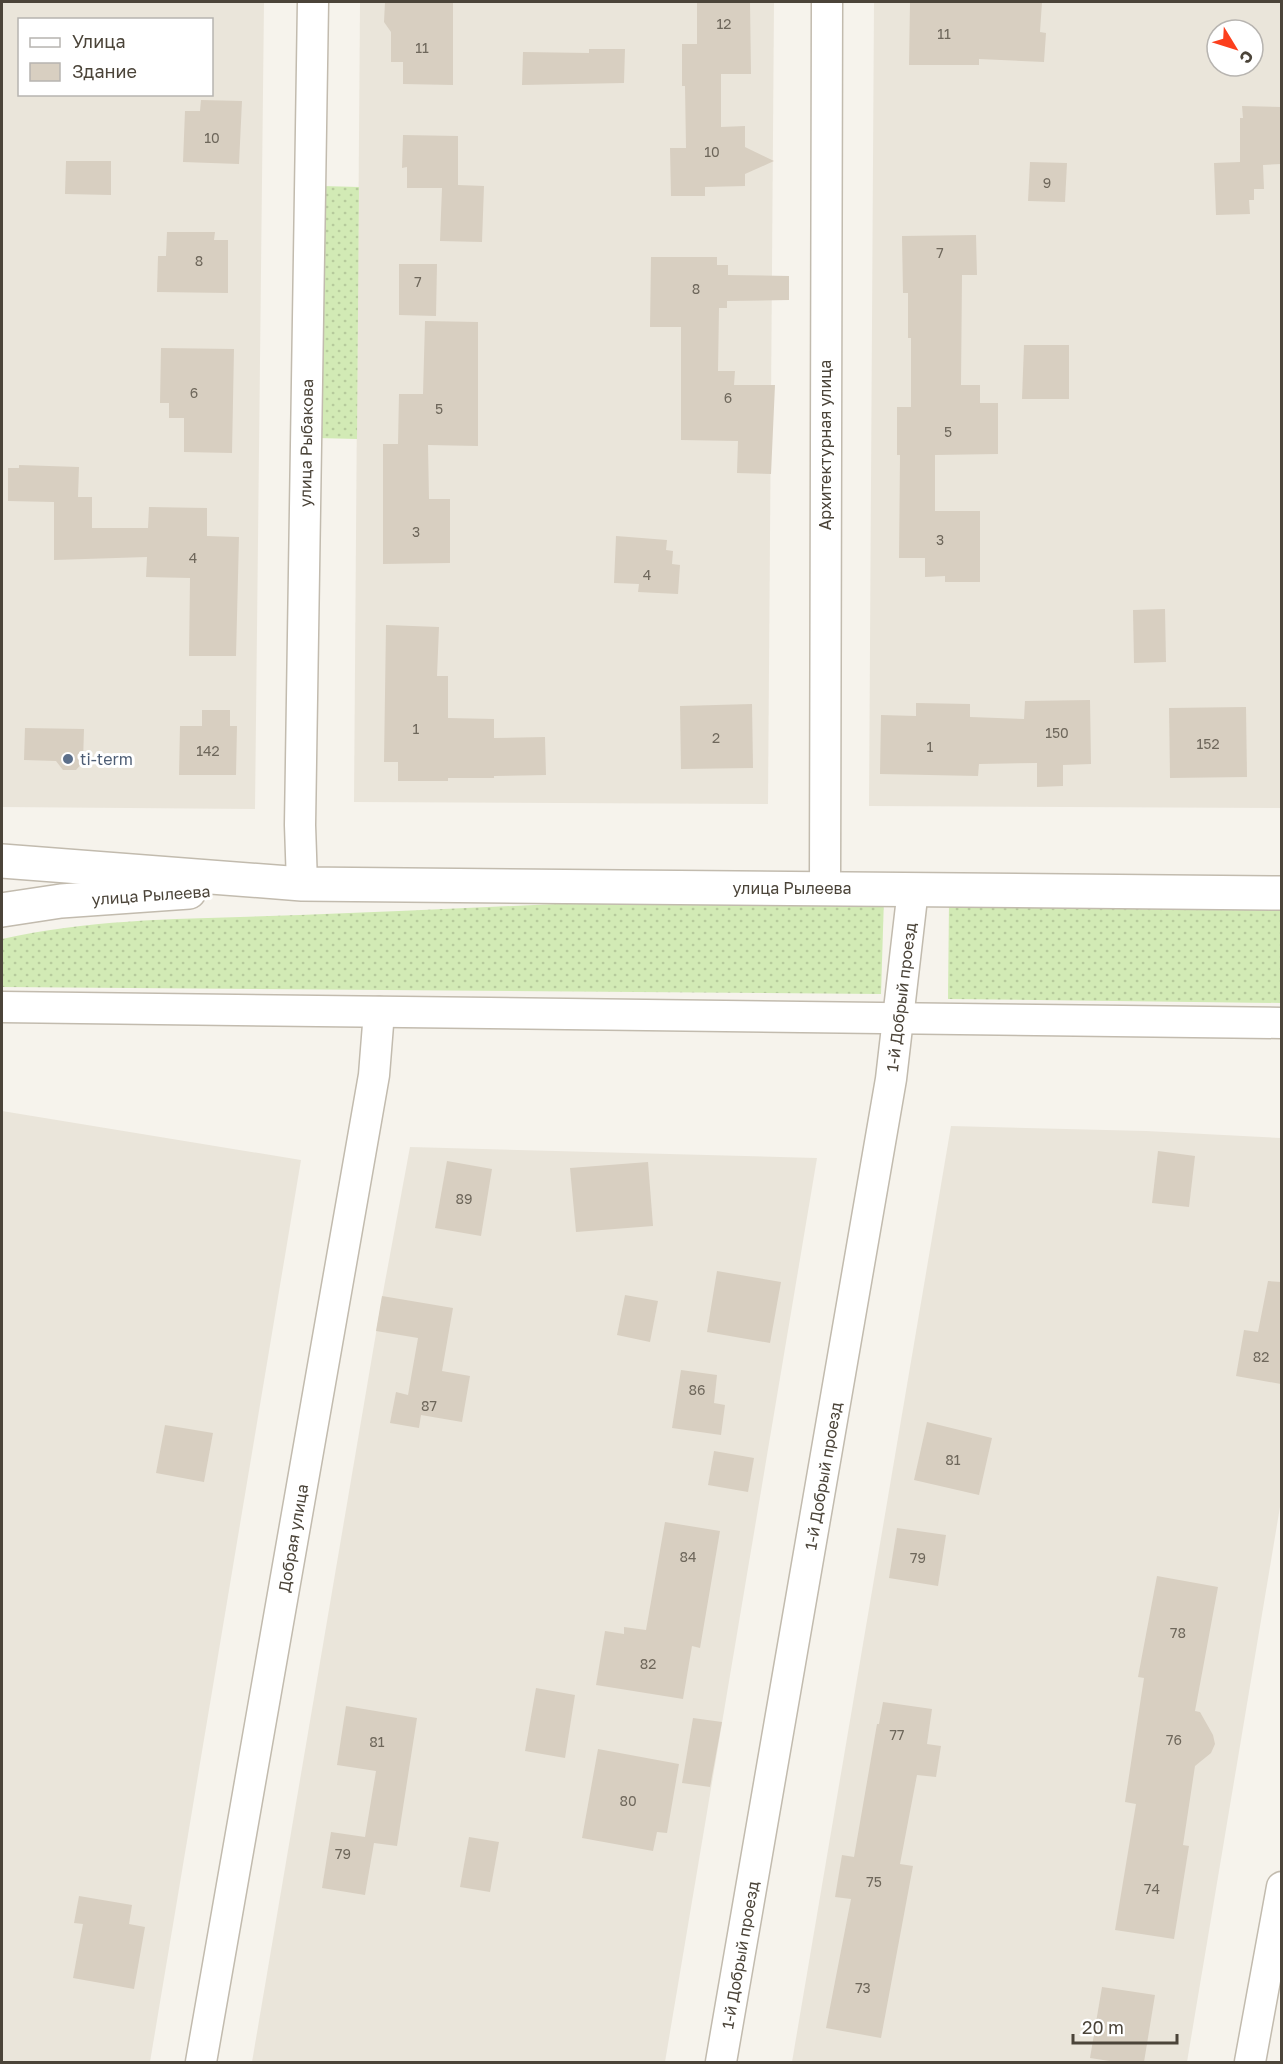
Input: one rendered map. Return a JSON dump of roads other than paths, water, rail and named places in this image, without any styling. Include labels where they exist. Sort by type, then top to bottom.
[{"type":"street","name":"улица Рыбакова","points":[[302,885],[301,790],[313,2]]},
{"type":"street","name":"Архитектурная улица","points":[[825,888],[827,2]]},
{"type":"street","name":"улица Рылеева","points":[[2,861],[302,885]]},
{"type":"street","name":"улица Рылеева","points":[[2,910],[61,901],[302,885],[1281,893]]},
{"type":"street","name":"1-й Добрый проезд","points":[[722,2062],[891,1079],[913,889]]},
{"type":"street","points":[[2,1007],[1281,1023]]},
{"type":"street","name":"Добрая улица","points":[[201,2062],[374,1075],[379,1012]]},
{"type":"street","points":[[1250,2062],[1281,1887]]},
{"type":"place","name":"ti-term","points":[[68,759]]}]
